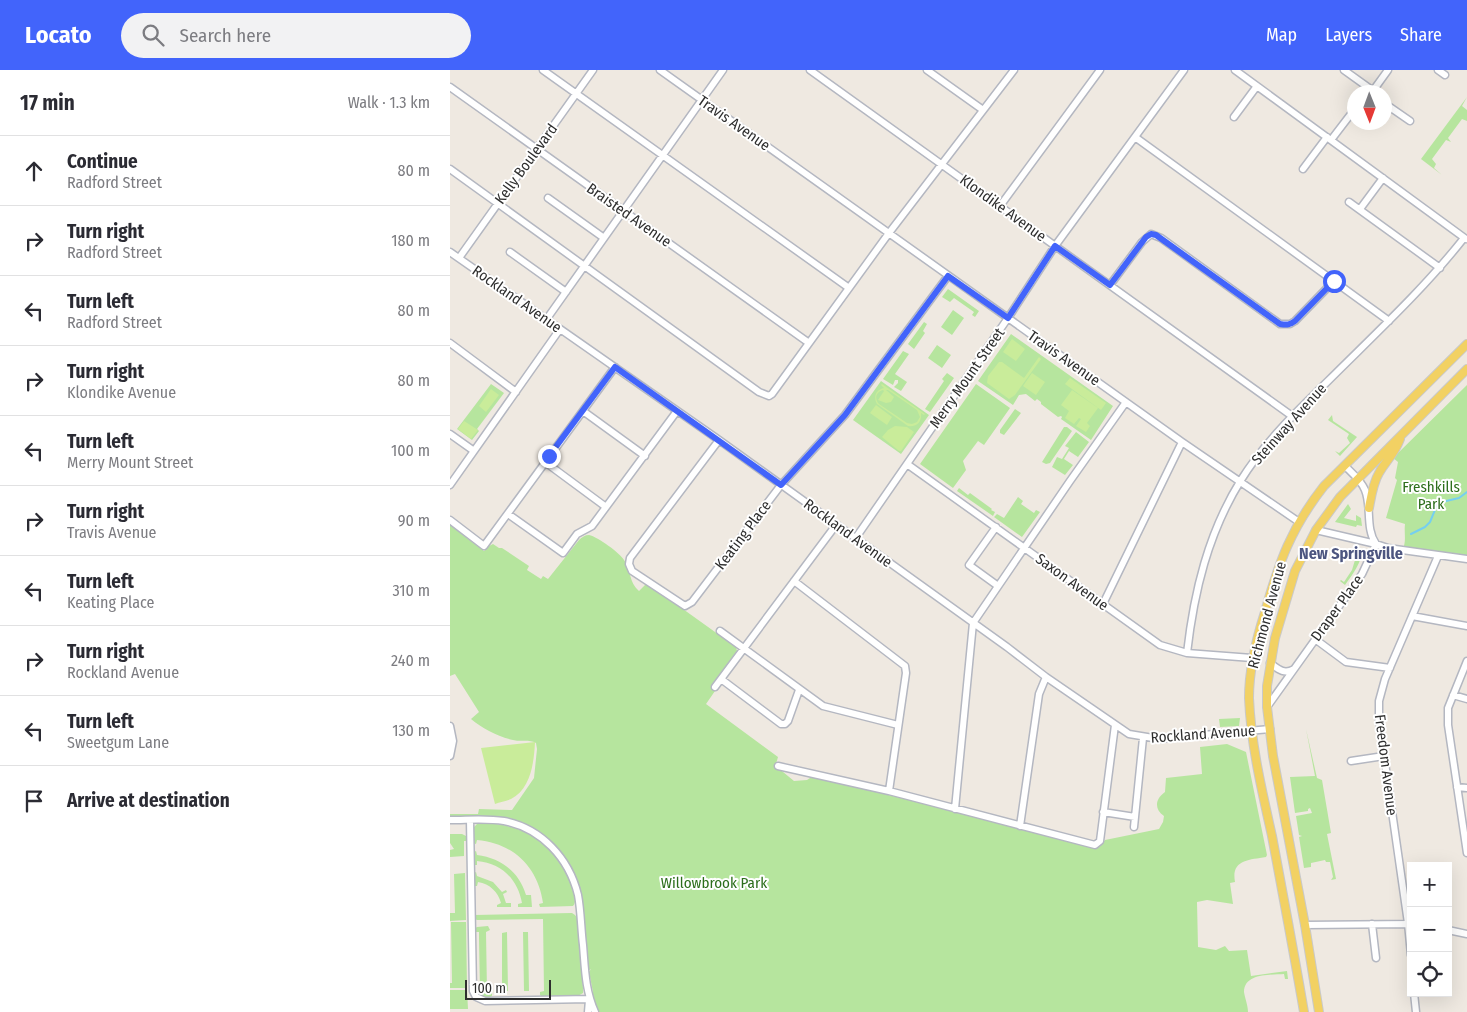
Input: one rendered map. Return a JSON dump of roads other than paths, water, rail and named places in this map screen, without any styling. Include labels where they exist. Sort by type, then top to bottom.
[{"type":"main road","name":"Richmond Avenue","points":[[1304,1012],[1291,933],[1255,754],[1250,698],[1252,658],[1278,566],[1299,522],[1324,486],[1467,344]]},
{"type":"main road","name":"Richmond Avenue","points":[[1318,1012],[1305,925],[1280,797],[1267,707],[1267,686],[1275,638],[1294,570],[1316,530],[1340,497],[1467,369]]},
{"type":"main road","points":[[1368,508],[1375,480],[1384,464],[1396,452],[1402,435]]},
{"type":"street","points":[[543,70],[849,288]]},
{"type":"street","name":"Kelly Boulevard","points":[[459,258],[593,70]]},
{"type":"street","name":"Travis Avenue","points":[[660,70],[1182,442],[1299,522]]},
{"type":"street","points":[[546,320],[723,70]]},
{"type":"street","name":"Klondike Avenue","points":[[810,70],[1292,416]]},
{"type":"street","points":[[927,70],[983,110]]},
{"type":"street","points":[[450,169],[765,396],[772,394],[889,233],[1014,70]]},
{"type":"street","points":[[1000,206],[1100,70]]},
{"type":"street","name":"Merry Mount Street","points":[[855,539],[1008,318],[1055,246],[1184,70]]},
{"type":"street","points":[[1235,70],[1466,239]]},
{"type":"street","points":[[1344,70],[1362,85]]},
{"type":"street","points":[[1377,85],[1388,70]]},
{"type":"street","points":[[1438,70],[1445,75]]},
{"type":"street","points":[[1234,117],[1257,86]]},
{"type":"street","name":"Braisted Avenue","points":[[450,87],[809,343]]},
{"type":"street","points":[[1392,109],[1410,121]]},
{"type":"street","points":[[1303,169],[1347,118]]},
{"type":"street","points":[[1135,137],[1389,320]]},
{"type":"street","points":[[1360,209],[1383,178]]},
{"type":"street","points":[[548,198],[604,238]]},
{"type":"street","points":[[1349,202],[1440,268]]},
{"type":"street","points":[[1110,285],[1142,242],[1151,234],[1161,238],[1280,324],[1290,324],[1295,321],[1334,281]]},
{"type":"street","name":"Steinway Avenue","points":[[1187,653],[1192,610],[1201,572],[1215,531],[1239,482],[1264,447],[1292,416],[1389,320],[1466,239]]},
{"type":"street","name":"Rockland Avenue","points":[[450,252],[719,440],[1046,677],[1129,734],[1158,740],[1270,729]]},
{"type":"street","points":[[510,252],[566,292]]},
{"type":"street","name":"Keating Place","points":[[719,440],[630,558],[629,564],[632,571],[686,606],[692,602],[781,485],[845,415],[948,276]]},
{"type":"street","points":[[450,485],[560,329]]},
{"type":"street","points":[[450,343],[516,392]]},
{"type":"street","points":[[450,520],[484,546],[615,367]]},
{"type":"street","points":[[955,809],[973,623],[1126,402]]},
{"type":"street","points":[[582,411],[645,456]]},
{"type":"street","points":[[508,514],[564,553],[577,534],[592,526],[677,411]]},
{"type":"street","points":[[450,434],[474,451]]},
{"type":"street","points":[[1103,604],[1182,442]]},
{"type":"street","points":[[545,462],[606,507]]},
{"type":"street","name":"Saxon Avenue","points":[[907,464],[1160,645],[1187,653],[1252,658]]},
{"type":"street","points":[[1345,466],[1358,479],[1366,492],[1371,534],[1376,544]]},
{"type":"street","points":[[715,687],[836,525]]},
{"type":"street","points":[[996,527],[969,565],[998,586]]},
{"type":"street","points":[[1316,530],[1388,548],[1467,559]]},
{"type":"street","name":"Draper Place","points":[[1267,707],[1362,574],[1376,544]]},
{"type":"street","name":"Freedom Avenue","points":[[1407,910],[1379,721],[1379,700],[1385,679],[1438,556]]},
{"type":"street","points":[[794,581],[906,668],[888,791]]},
{"type":"street","points":[[1412,616],[1467,626]]},
{"type":"street","points":[[720,631],[823,706],[898,726]]},
{"type":"street","points":[[1315,639],[1346,662],[1390,668]]},
{"type":"street","points":[[1467,662],[1448,708],[1448,725],[1467,853]]},
{"type":"street","points":[[1270,663],[1283,672],[1295,668]]},
{"type":"street","points":[[1020,826],[1039,694],[1046,677]]},
{"type":"street","points":[[721,679],[781,724],[785,724],[788,721],[799,690]]},
{"type":"street","points":[[1453,695],[1467,699]]},
{"type":"street","points":[[778,766],[888,791],[1096,844],[1100,842],[1115,725]]},
{"type":"street","points":[[450,726],[453,740],[450,756]]},
{"type":"street","points":[[1134,828],[1143,738]]},
{"type":"street","points":[[1351,761],[1384,756]]},
{"type":"street","points":[[1457,787],[1467,788]]},
{"type":"street","points":[[1103,812],[1135,817]]},
{"type":"street","points":[[450,820],[503,821],[524,828],[552,847],[563,860],[572,877],[578,898],[585,974],[590,999],[595,1012]]},
{"type":"street","points":[[470,820],[473,991],[476,997],[485,1001],[590,999]]},
{"type":"street","points":[[1305,925],[1407,923]]},
{"type":"street","points":[[1372,924],[1376,958]]},
{"type":"street","points":[[1452,931],[1467,934]]},
{"type":"street","points":[[1414,997],[1416,1012]]},
{"type":"street","points":[[588,1012],[590,999]]},
{"type":"waterway","points":[[1411,534],[1425,527],[1430,522],[1437,505],[1459,498],[1467,492]]},
{"type":"district","name":"New Springville","points":[[1351,553]]},
{"type":"park label","name":"Freshkills Park","points":[[1431,496]]},
{"type":"park label","name":"Willowbrook Park","points":[[714,883]]}]
